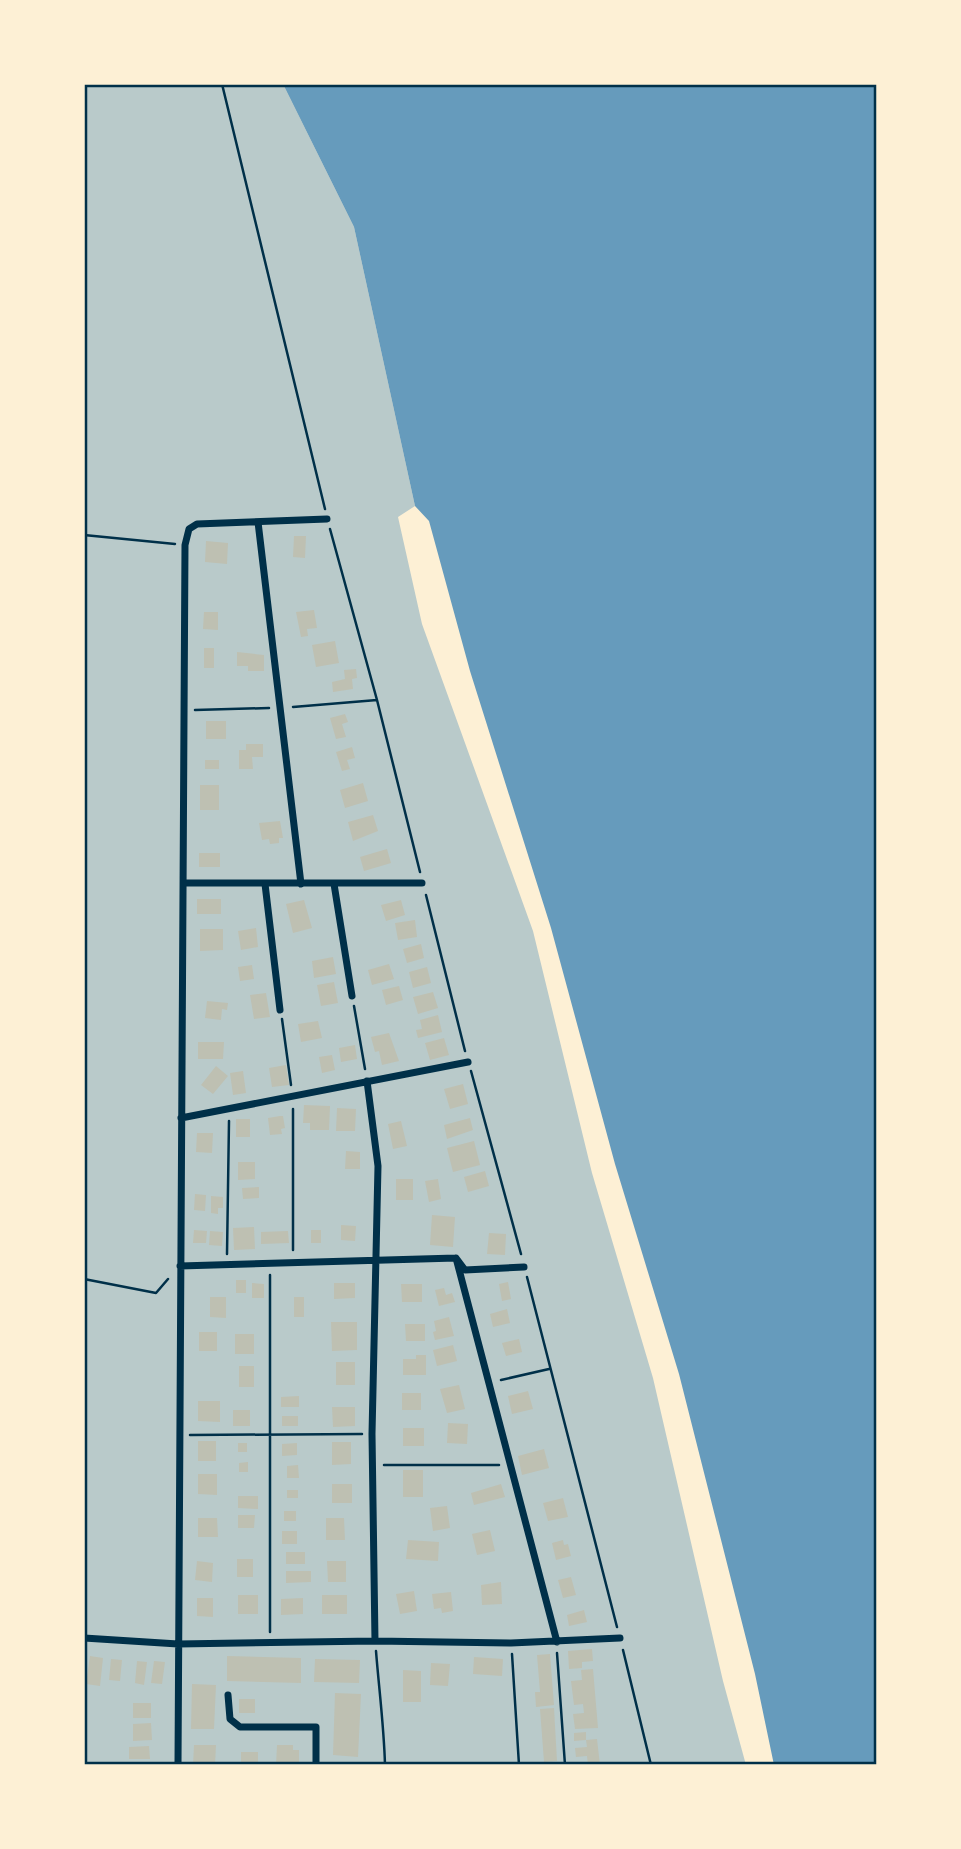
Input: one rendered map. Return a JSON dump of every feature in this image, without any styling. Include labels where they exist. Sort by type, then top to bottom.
[{"type":"street","points":[[178,1765],[185,545],[188,529],[197,524],[327,519]]},
{"type":"street","points":[[258,522],[301,884]]},
{"type":"street","points":[[183,883],[422,883]]},
{"type":"street","points":[[265,884],[280,1010]]},
{"type":"street","points":[[334,884],[352,996]]},
{"type":"street","points":[[181,1118],[468,1062]]},
{"type":"street","points":[[367,1081],[378,1166],[372,1434],[375,1641]]},
{"type":"street","points":[[180,1266],[456,1258]]},
{"type":"street","points":[[456,1258],[465,1270],[524,1267]]},
{"type":"street","points":[[456,1258],[557,1642]]},
{"type":"street","points":[[84,1638],[178,1644],[375,1641],[511,1643],[620,1638]]},
{"type":"street","points":[[228,1695],[230,1719],[240,1727],[316,1727],[316,1765]]},
{"type":"path","points":[[222,84],[327,519],[377,700],[651,1765]]},
{"type":"path","points":[[84,535],[185,545]]},
{"type":"path","points":[[352,996],[367,1081]]},
{"type":"path","points":[[280,1010],[293,1096],[293,1264]]},
{"type":"path","points":[[227,1265],[229,1109]]},
{"type":"path","points":[[270,1264],[270,1643]]},
{"type":"path","points":[[84,1279],[156,1293],[180,1266]]},
{"type":"path","points":[[488,1383],[550,1369]]},
{"type":"path","points":[[179,1435],[372,1434]]},
{"type":"path","points":[[373,1465],[510,1465]]},
{"type":"path","points":[[375,1641],[384,1718],[385,1765]]},
{"type":"path","points":[[557,1642],[565,1765]]},
{"type":"path","points":[[511,1643],[519,1765]]},
{"type":"shaded area","points":[[84,84],[283,84],[354,227],[415,506],[398,517],[422,624],[533,931],[592,1173],[653,1378],[723,1681],[746,1765],[84,1765]]},
{"type":"water","points":[[283,84],[877,84],[877,1765],[774,1765],[755,1674],[679,1374],[615,1164],[551,928],[470,671],[429,521],[415,506],[354,227]]},
{"type":"building","points":[[294,536],[306,536],[305,558],[293,557]]},
{"type":"building","points":[[206,541],[228,543],[227,564],[205,562]]},
{"type":"building","points":[[314,610],[317,628],[307,629],[308,636],[301,637],[296,612]]},
{"type":"building","points":[[204,612],[218,612],[218,630],[203,629]]},
{"type":"building","points":[[335,641],[339,663],[316,667],[312,645]]},
{"type":"building","points":[[204,648],[214,648],[214,668],[204,668]]},
{"type":"building","points":[[237,652],[264,655],[264,671],[248,671],[248,666],[237,666]]},
{"type":"building","points":[[356,669],[357,678],[352,679],[353,689],[333,692],[332,682],[345,679],[344,670]]},
{"type":"building","points":[[345,714],[348,722],[342,724],[346,737],[336,739],[330,718]]},
{"type":"building","points":[[206,721],[226,721],[226,739],[206,739]]},
{"type":"building","points":[[246,744],[263,744],[263,757],[252,757],[253,769],[239,769],[239,750],[246,750]]},
{"type":"building","points":[[352,747],[355,758],[347,760],[350,769],[342,771],[336,752]]},
{"type":"building","points":[[205,760],[219,760],[219,769],[205,769]]},
{"type":"building","points":[[363,783],[368,801],[345,808],[340,790]]},
{"type":"building","points":[[200,785],[219,785],[219,810],[200,810]]},
{"type":"building","points":[[373,815],[378,831],[353,841],[348,822]]},
{"type":"building","points":[[280,821],[283,838],[279,838],[279,843],[270,844],[269,839],[262,840],[259,823]]},
{"type":"building","points":[[387,849],[391,863],[364,871],[360,857]]},
{"type":"building","points":[[199,853],[220,853],[220,867],[199,867]]},
{"type":"building","points":[[197,899],[221,899],[221,914],[197,914]]},
{"type":"building","points":[[304,900],[312,928],[293,933],[286,904]]},
{"type":"building","points":[[401,900],[405,915],[386,921],[381,905]]},
{"type":"building","points":[[415,920],[417,937],[398,940],[395,923]]},
{"type":"building","points":[[256,928],[258,947],[241,950],[238,931]]},
{"type":"building","points":[[200,929],[223,929],[223,950],[200,951]]},
{"type":"building","points":[[421,944],[424,958],[407,963],[403,949]]},
{"type":"building","points":[[333,957],[336,974],[314,978],[312,961]]},
{"type":"building","points":[[389,964],[394,979],[372,985],[368,970]]},
{"type":"building","points":[[252,965],[254,979],[240,981],[238,967]]},
{"type":"building","points":[[427,967],[431,983],[413,988],[409,972]]},
{"type":"building","points":[[334,982],[338,1003],[321,1006],[317,985]]},
{"type":"building","points":[[399,986],[403,1000],[386,1005],[382,990]]},
{"type":"building","points":[[433,992],[438,1008],[418,1014],[413,997]]},
{"type":"building","points":[[266,993],[270,1017],[254,1019],[250,995]]},
{"type":"building","points":[[207,1001],[228,1003],[227,1010],[222,1009],[221,1020],[205,1018]]},
{"type":"building","points":[[438,1015],[442,1032],[418,1038],[416,1030],[422,1029],[420,1020]]},
{"type":"building","points":[[318,1021],[322,1038],[301,1042],[298,1024]]},
{"type":"building","points":[[389,1033],[399,1061],[382,1065],[379,1051],[375,1052],[371,1037]]},
{"type":"building","points":[[444,1038],[449,1055],[430,1060],[425,1043]]},
{"type":"building","points":[[198,1042],[224,1042],[223,1059],[198,1059]]},
{"type":"building","points":[[355,1045],[357,1059],[341,1062],[339,1048]]},
{"type":"building","points":[[332,1055],[335,1070],[322,1073],[319,1057]]},
{"type":"building","points":[[286,1065],[289,1085],[272,1087],[269,1068]]},
{"type":"building","points":[[216,1066],[228,1076],[213,1094],[201,1085]]},
{"type":"building","points":[[243,1071],[246,1093],[233,1095],[230,1073]]},
{"type":"building","points":[[463,1084],[468,1104],[450,1109],[444,1089]]},
{"type":"building","points":[[304,1105],[330,1106],[329,1130],[310,1130],[310,1123],[303,1123]]},
{"type":"building","points":[[337,1108],[356,1109],[355,1131],[336,1131]]},
{"type":"building","points":[[283,1116],[285,1128],[281,1129],[282,1134],[270,1135],[268,1118]]},
{"type":"building","points":[[470,1118],[473,1130],[447,1139],[444,1125]]},
{"type":"building","points":[[236,1119],[250,1119],[250,1137],[236,1137]]},
{"type":"building","points":[[401,1121],[407,1146],[393,1149],[388,1124]]},
{"type":"building","points":[[197,1133],[213,1133],[212,1153],[196,1152]]},
{"type":"building","points":[[474,1141],[480,1165],[453,1172],[447,1148]]},
{"type":"building","points":[[346,1151],[360,1152],[360,1169],[345,1169]]},
{"type":"building","points":[[238,1162],[255,1162],[255,1179],[238,1180]]},
{"type":"building","points":[[485,1171],[489,1186],[468,1192],[464,1177]]},
{"type":"building","points":[[396,1179],[413,1179],[413,1200],[396,1200]]},
{"type":"building","points":[[438,1179],[441,1199],[429,1202],[425,1181]]},
{"type":"building","points":[[259,1187],[259,1198],[243,1199],[242,1188]]},
{"type":"building","points":[[195,1194],[206,1195],[205,1211],[194,1210]]},
{"type":"building","points":[[211,1196],[223,1197],[223,1208],[218,1208],[218,1214],[211,1213]]},
{"type":"building","points":[[432,1215],[455,1217],[453,1247],[430,1245]]},
{"type":"building","points":[[341,1225],[356,1226],[355,1241],[341,1240]]},
{"type":"building","points":[[254,1227],[255,1249],[234,1250],[233,1228]]},
{"type":"building","points":[[194,1230],[207,1231],[206,1243],[193,1243]]},
{"type":"building","points":[[311,1230],[321,1230],[321,1243],[311,1243]]},
{"type":"building","points":[[210,1231],[223,1232],[222,1246],[209,1245]]},
{"type":"building","points":[[288,1231],[289,1243],[261,1244],[261,1232]]},
{"type":"building","points":[[489,1233],[506,1234],[505,1255],[487,1254]]},
{"type":"building","points":[[236,1280],[246,1280],[246,1293],[236,1293]]},
{"type":"building","points":[[508,1282],[511,1299],[502,1301],[499,1284]]},
{"type":"building","points":[[252,1283],[264,1284],[264,1298],[252,1298]]},
{"type":"building","points":[[334,1283],[355,1283],[355,1298],[334,1299]]},
{"type":"building","points":[[401,1284],[422,1284],[422,1302],[402,1302]]},
{"type":"building","points":[[444,1288],[446,1295],[452,1293],[455,1302],[439,1306],[435,1290]]},
{"type":"building","points":[[210,1297],[226,1297],[226,1318],[210,1317]]},
{"type":"building","points":[[294,1297],[304,1297],[304,1317],[294,1317]]},
{"type":"building","points":[[507,1309],[510,1323],[493,1327],[490,1314]]},
{"type":"building","points":[[449,1317],[454,1336],[435,1340],[434,1321]]},
{"type":"building","points":[[331,1322],[357,1322],[357,1350],[332,1351]]},
{"type":"building","points":[[405,1324],[425,1324],[425,1341],[406,1341]]},
{"type":"building","points":[[199,1332],[217,1332],[217,1351],[199,1351]]},
{"type":"building","points":[[235,1334],[254,1334],[254,1354],[235,1354]]},
{"type":"building","points":[[519,1339],[522,1352],[506,1356],[502,1343]]},
{"type":"building","points":[[453,1345],[457,1361],[437,1366],[433,1350]]},
{"type":"building","points":[[416,1355],[426,1355],[426,1375],[403,1375],[403,1359],[416,1359]]},
{"type":"building","points":[[336,1362],[355,1362],[355,1385],[336,1385]]},
{"type":"building","points":[[239,1366],[254,1366],[254,1387],[239,1387]]},
{"type":"building","points":[[459,1385],[465,1409],[447,1413],[440,1389]]},
{"type":"building","points":[[528,1391],[533,1409],[512,1414],[508,1396]]},
{"type":"building","points":[[402,1393],[421,1393],[421,1410],[402,1410]]},
{"type":"building","points":[[299,1396],[299,1407],[281,1407],[281,1397]]},
{"type":"building","points":[[198,1401],[220,1401],[220,1422],[198,1421]]},
{"type":"building","points":[[332,1407],[355,1407],[355,1426],[333,1427]]},
{"type":"building","points":[[233,1410],[250,1410],[250,1426],[233,1426]]},
{"type":"building","points":[[282,1416],[298,1416],[298,1426],[282,1426]]},
{"type":"building","points":[[448,1423],[468,1424],[467,1444],[447,1443]]},
{"type":"building","points":[[403,1428],[424,1428],[424,1446],[403,1446]]},
{"type":"building","points":[[198,1441],[216,1441],[216,1461],[198,1461]]},
{"type":"building","points":[[332,1442],[351,1442],[351,1464],[332,1465]]},
{"type":"building","points":[[238,1443],[247,1443],[247,1452],[238,1452]]},
{"type":"building","points":[[297,1443],[297,1455],[282,1456],[282,1444]]},
{"type":"building","points":[[544,1449],[549,1468],[522,1475],[518,1456]]},
{"type":"building","points":[[248,1462],[248,1472],[239,1472],[239,1463]]},
{"type":"building","points":[[298,1465],[299,1478],[287,1478],[287,1466]]},
{"type":"building","points":[[403,1470],[423,1470],[423,1497],[403,1497]]},
{"type":"building","points":[[198,1474],[217,1474],[217,1495],[198,1494]]},
{"type":"building","points":[[332,1484],[352,1484],[352,1503],[332,1503]]},
{"type":"building","points":[[501,1484],[505,1497],[474,1505],[471,1493]]},
{"type":"building","points":[[287,1490],[298,1490],[298,1498],[287,1498]]},
{"type":"building","points":[[238,1496],[258,1496],[258,1509],[238,1508]]},
{"type":"building","points":[[563,1498],[568,1517],[548,1521],[543,1503]]},
{"type":"building","points":[[447,1506],[450,1528],[433,1531],[430,1508]]},
{"type":"building","points":[[284,1511],[296,1511],[296,1521],[284,1521]]},
{"type":"building","points":[[238,1515],[255,1515],[254,1528],[238,1528]]},
{"type":"building","points":[[198,1518],[217,1518],[218,1537],[198,1537]]},
{"type":"building","points":[[326,1518],[344,1518],[345,1540],[326,1540]]},
{"type":"building","points":[[490,1530],[495,1551],[477,1555],[472,1534]]},
{"type":"building","points":[[282,1531],[297,1531],[297,1544],[282,1544]]},
{"type":"building","points":[[408,1540],[439,1542],[438,1561],[406,1559]]},
{"type":"building","points":[[563,1540],[564,1545],[568,1544],[571,1556],[556,1560],[552,1543]]},
{"type":"building","points":[[286,1552],[305,1552],[305,1564],[286,1564]]},
{"type":"building","points":[[237,1559],[253,1559],[253,1577],[237,1577]]},
{"type":"building","points":[[197,1561],[213,1563],[212,1582],[195,1580]]},
{"type":"building","points":[[327,1561],[346,1561],[346,1582],[328,1582]]},
{"type":"building","points":[[286,1571],[311,1571],[311,1582],[286,1583]]},
{"type":"building","points":[[571,1577],[576,1595],[563,1598],[558,1580]]},
{"type":"building","points":[[501,1582],[502,1604],[482,1605],[481,1585]]},
{"type":"building","points":[[414,1591],[417,1611],[400,1614],[396,1594]]},
{"type":"building","points":[[451,1592],[453,1611],[442,1613],[441,1608],[434,1609],[432,1594]]},
{"type":"building","points":[[238,1595],[258,1595],[258,1614],[238,1614]]},
{"type":"building","points":[[322,1595],[347,1595],[347,1614],[322,1614]]},
{"type":"building","points":[[197,1598],[213,1598],[213,1617],[197,1616]]},
{"type":"building","points":[[303,1598],[303,1614],[281,1615],[281,1599]]},
{"type":"building","points":[[584,1610],[587,1622],[569,1626],[567,1615]]},
{"type":"building","points":[[592,1649],[593,1661],[582,1662],[582,1668],[569,1669],[568,1651]]},
{"type":"building","points":[[550,1654],[554,1705],[536,1707],[535,1692],[540,1692],[537,1655]]},
{"type":"building","points":[[90,1656],[103,1658],[100,1686],[86,1684]]},
{"type":"building","points":[[227,1656],[301,1658],[301,1683],[227,1681]]},
{"type":"building","points":[[474,1657],[503,1659],[502,1676],[473,1674]]},
{"type":"building","points":[[111,1659],[122,1660],[120,1681],[109,1680]]},
{"type":"building","points":[[315,1659],[360,1660],[359,1683],[314,1682]]},
{"type":"building","points":[[137,1661],[147,1662],[144,1685],[135,1683]]},
{"type":"building","points":[[154,1661],[165,1662],[162,1684],[151,1683]]},
{"type":"building","points":[[431,1663],[450,1664],[448,1686],[430,1685]]},
{"type":"building","points":[[593,1669],[598,1728],[575,1729],[573,1714],[584,1713],[583,1704],[574,1705],[571,1681],[582,1680],[581,1670]]},
{"type":"building","points":[[403,1670],[421,1671],[421,1702],[403,1702]]},
{"type":"building","points":[[192,1684],[216,1685],[214,1729],[191,1729]]},
{"type":"building","points":[[335,1693],[361,1694],[358,1757],[333,1755]]},
{"type":"building","points":[[239,1699],[255,1699],[255,1713],[239,1713]]},
{"type":"building","points":[[133,1703],[151,1703],[151,1718],[133,1718]]},
{"type":"building","points":[[554,1708],[557,1761],[544,1762],[540,1709]]},
{"type":"building","points":[[151,1723],[152,1740],[133,1741],[133,1724]]},
{"type":"building","points":[[586,1732],[586,1740],[574,1741],[574,1733]]},
{"type":"building","points":[[597,1739],[600,1765],[588,1765],[587,1756],[576,1757],[575,1748],[587,1747],[586,1740]]},
{"type":"building","points":[[194,1745],[216,1745],[215,1765],[193,1765]]},
{"type":"building","points":[[277,1745],[293,1745],[293,1750],[299,1750],[299,1765],[276,1765]]},
{"type":"building","points":[[149,1746],[150,1759],[129,1759],[129,1747]]},
{"type":"building","points":[[241,1752],[258,1752],[258,1765],[241,1765]]}]
